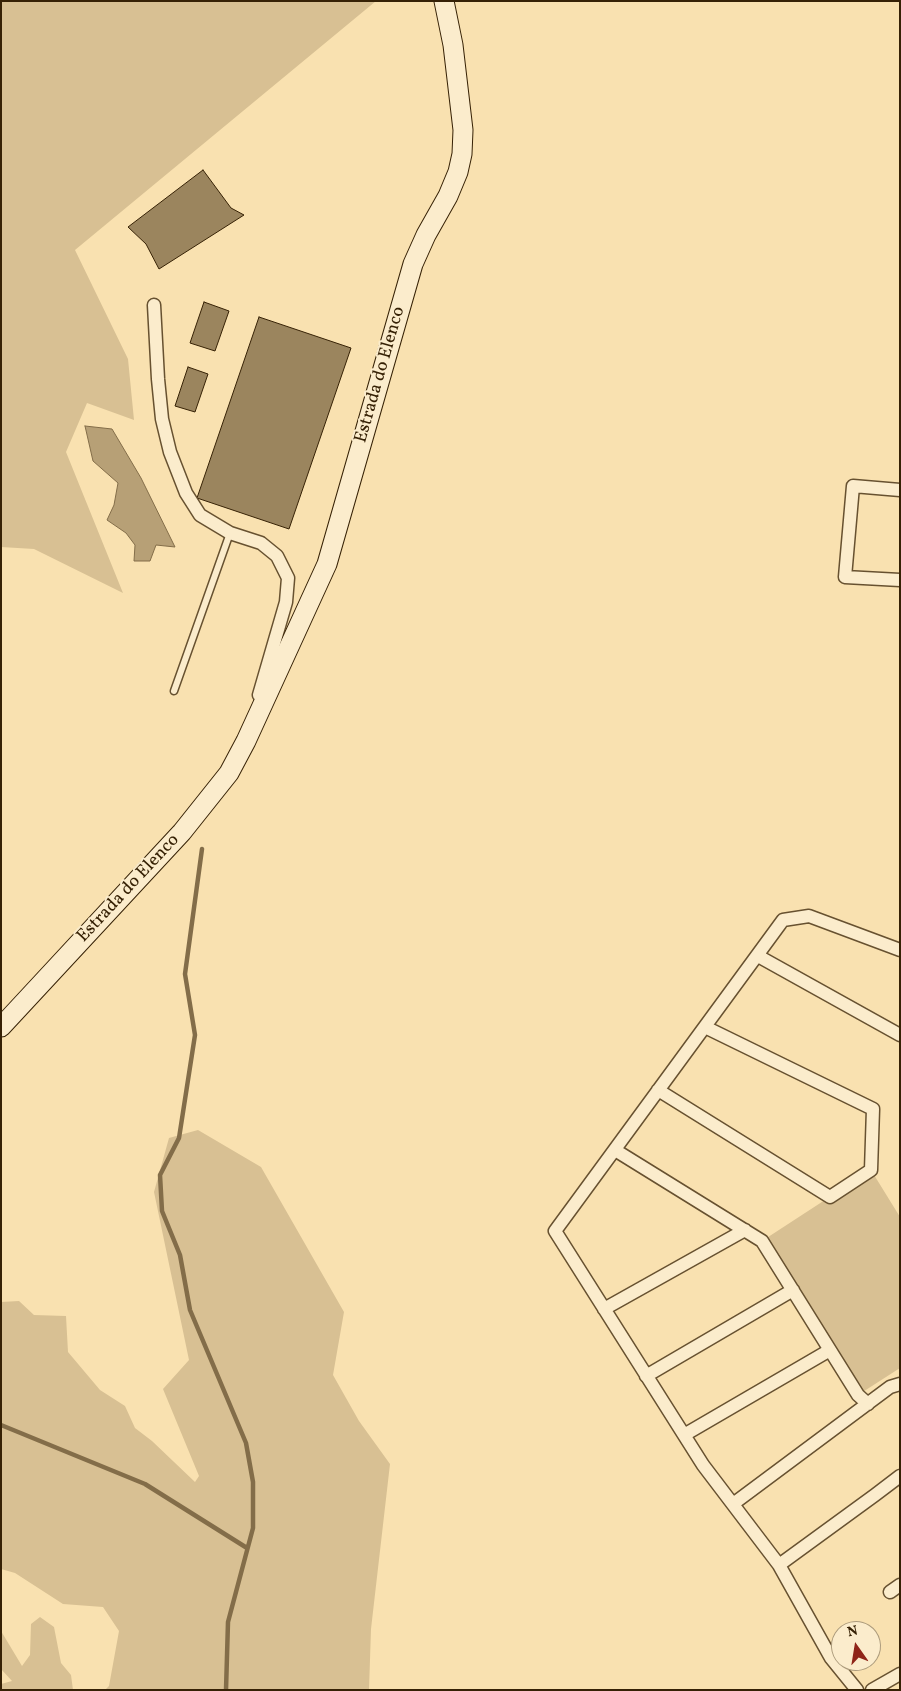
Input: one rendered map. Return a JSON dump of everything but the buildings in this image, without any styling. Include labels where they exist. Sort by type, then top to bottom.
[{"type":"street","name":"Estrada do Elenco","points":[[1,1027],[182,832],[229,773],[246,741],[327,564],[413,264],[426,235],[448,196],[458,172],[462,154],[462,130],[453,45],[444,1]]},
{"type":"street","name":"Estrada do Elenco","points":[[154,305],[162,419],[170,452],[186,493],[200,515],[230,533],[261,543],[277,556],[288,578],[286,602],[246,741]]},
{"type":"street","points":[[900,490],[853,486],[845,577],[900,580]]},
{"type":"street","points":[[857,1690],[831,1658],[779,1564],[703,1465],[555,1231],[784,920],[809,916],[900,950]]},
{"type":"street","points":[[758,956],[900,1035]]},
{"type":"street","points":[[658,1090],[830,1197],[871,1170],[874,1109],[705,1026]]},
{"type":"street","points":[[615,1150],[762,1241],[858,1395],[868,1404]]},
{"type":"street","points":[[604,1309],[745,1230]]},
{"type":"street","points":[[646,1376],[793,1290]]},
{"type":"street","points":[[684,1435],[830,1350]]},
{"type":"street","points":[[734,1504],[890,1387],[900,1384]]},
{"type":"street","points":[[779,1564],[876,1496],[900,1476]]},
{"type":"street","points":[[872,1690],[900,1674]]},
{"type":"lane","points":[[174,691],[230,533]]},
{"type":"shaded area","points":[[1,1],[376,1],[75,250],[128,359],[134,420],[87,403],[66,452],[123,593],[34,549],[1,547]]},
{"type":"shaded area","points":[[85,426],[112,429],[141,478],[175,547],[156,545],[150,561],[134,561],[135,545],[126,533],[107,520],[114,505],[118,483],[93,461]]},
{"type":"shaded area","points":[[198,1130],[261,1167],[344,1312],[333,1375],[359,1421],[390,1464],[371,1629],[369,1690],[105,1690],[109,1686],[119,1631],[103,1607],[63,1604],[15,1573],[1,1569],[1,1302],[19,1301],[34,1315],[66,1316],[68,1352],[100,1390],[125,1406],[135,1428],[152,1441],[195,1482],[199,1476],[163,1389],[189,1360],[154,1192],[169,1138]]},
{"type":"shaded area","points":[[871,1170],[900,1217],[900,1368],[858,1395],[762,1241]]},
{"type":"shaded area","points":[[40,1617],[54,1627],[61,1663],[71,1675],[73,1690],[1,1690],[1,1684],[12,1681],[1,1669],[1,1631],[22,1666],[30,1655],[31,1624]]},
{"type":"waterway","points":[[202,849],[185,974],[195,1035],[179,1138],[160,1175],[162,1211],[180,1255],[190,1310],[246,1443],[253,1482],[253,1528],[228,1622],[226,1690]]},
{"type":"waterway","points":[[1,1425],[145,1484],[247,1548]]}]
